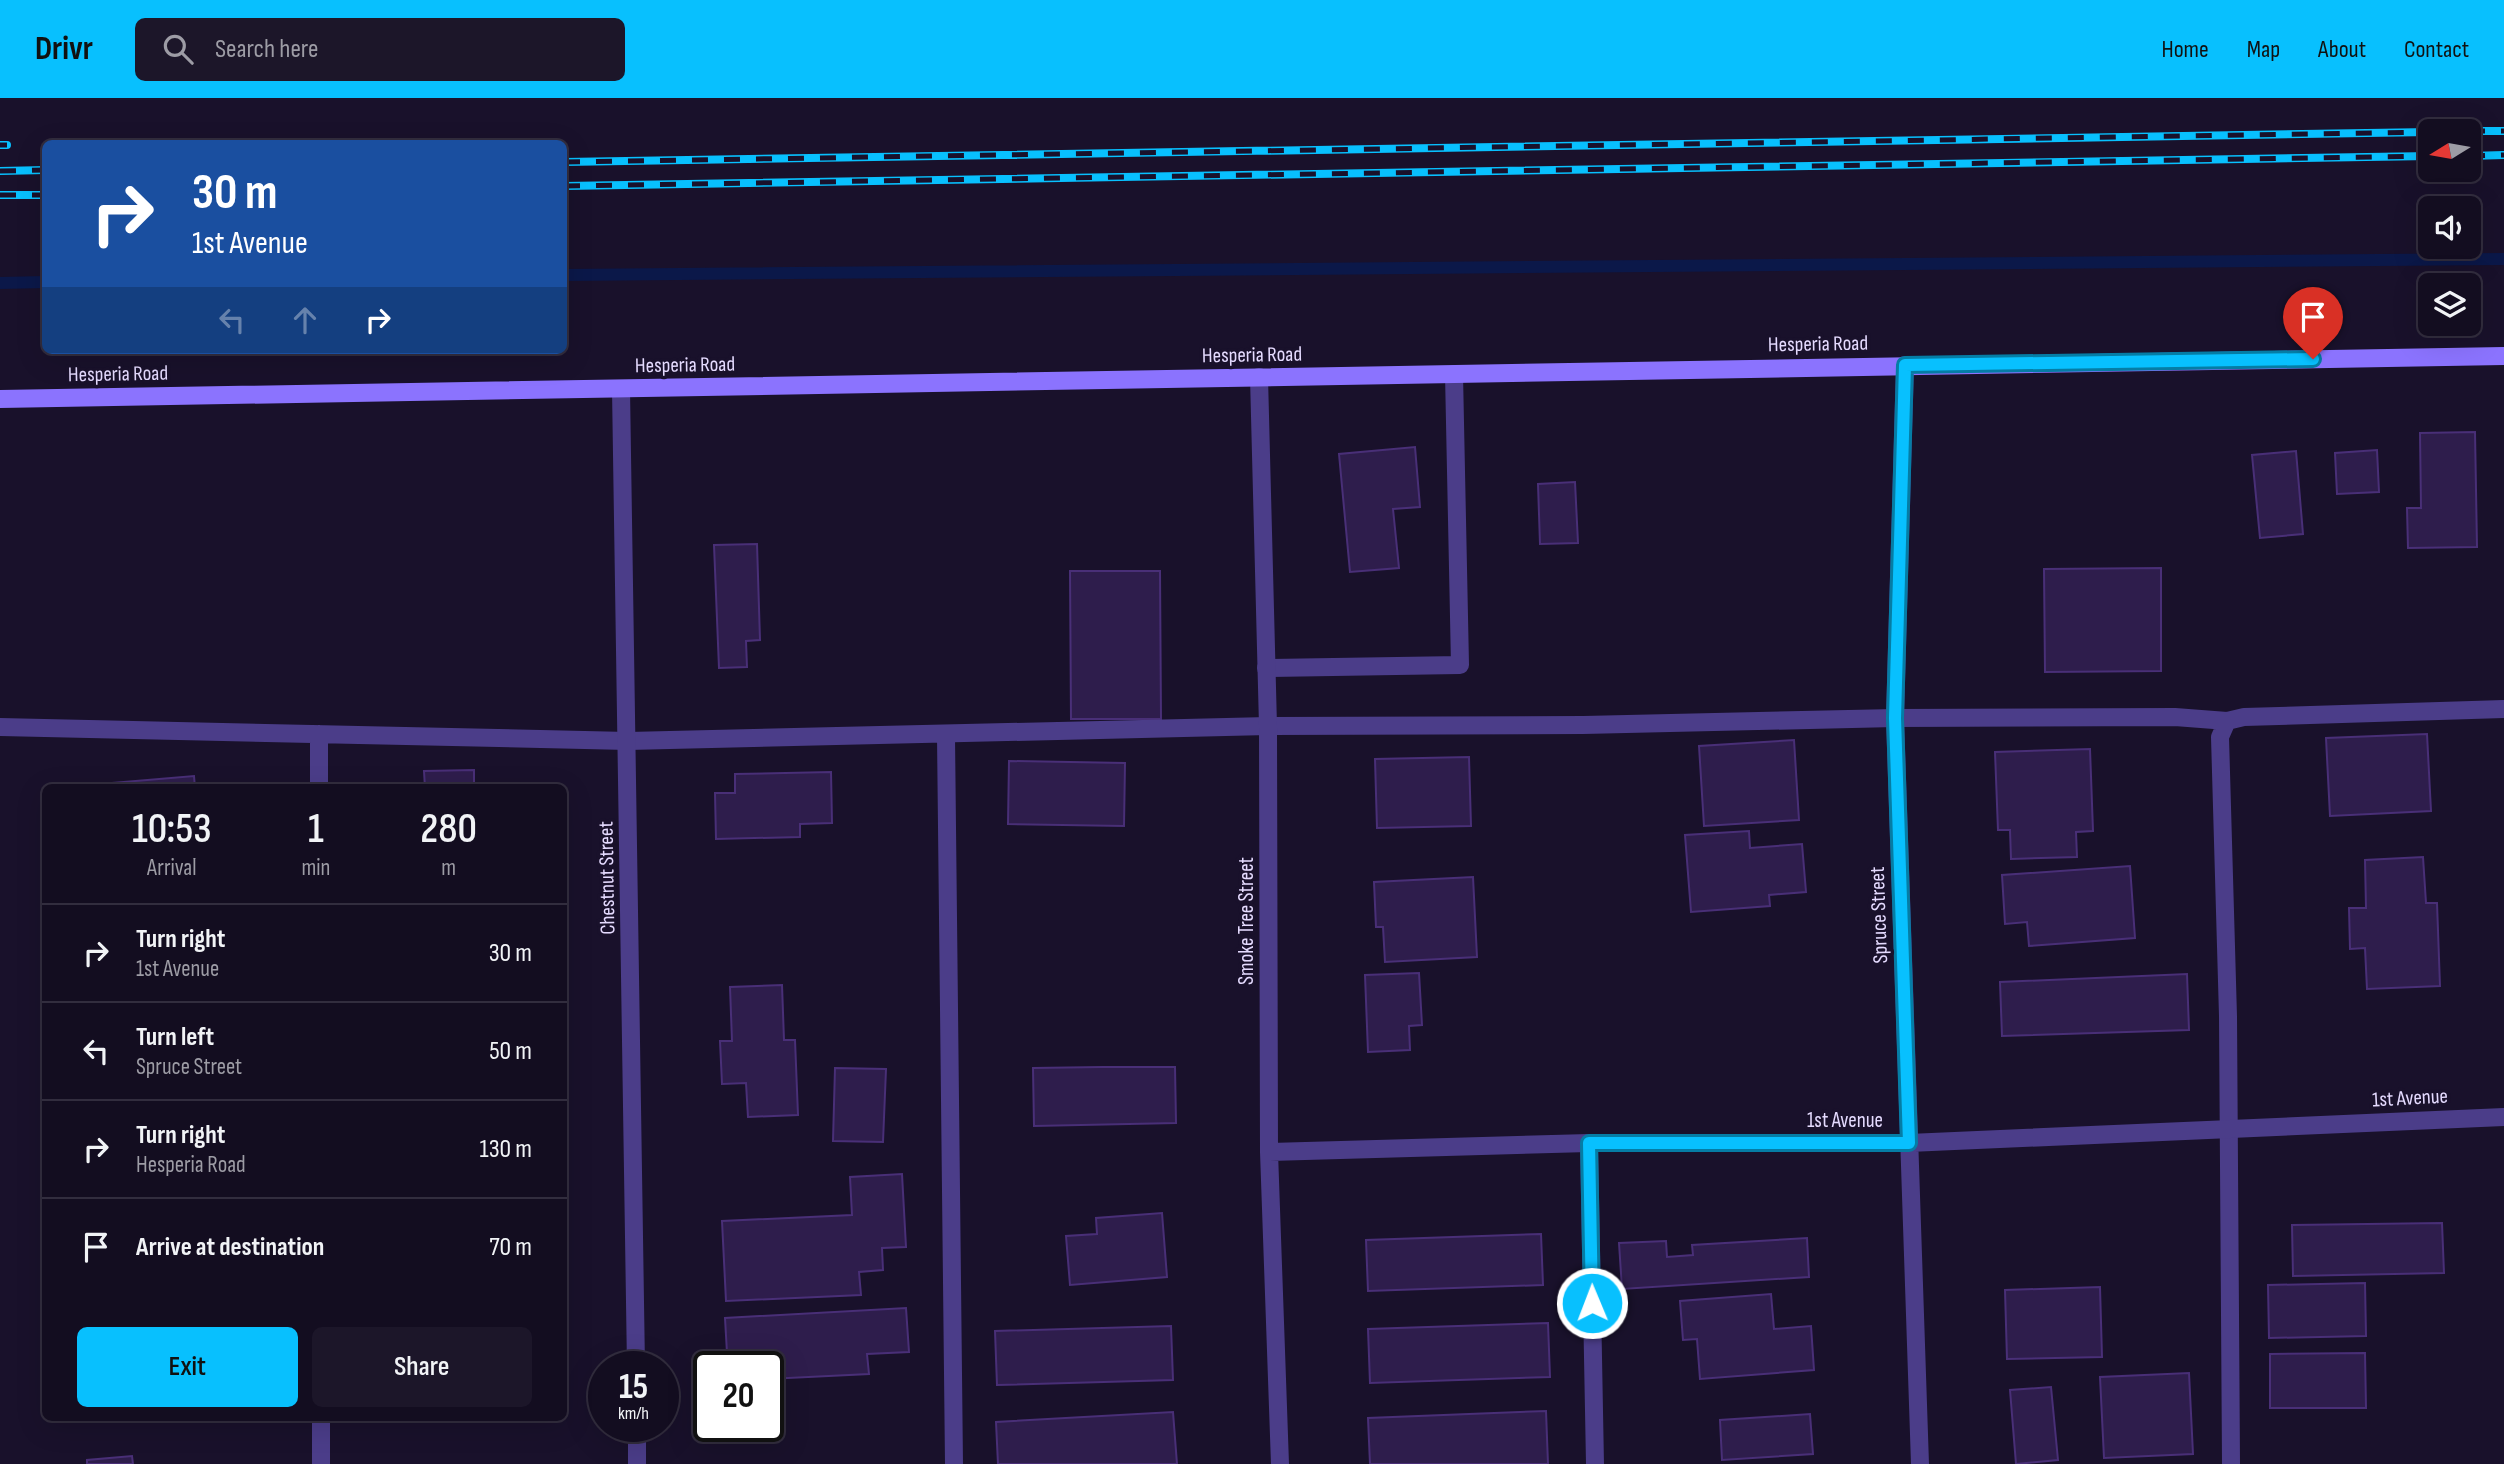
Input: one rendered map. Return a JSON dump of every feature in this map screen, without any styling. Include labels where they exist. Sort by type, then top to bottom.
[{"type":"main road","name":"Hesperia Road","points":[[0,398],[2504,356]]},
{"type":"street","name":"Spruce Street","points":[[1905,365],[1895,718],[1920,1464]]},
{"type":"street","points":[[1266,668],[1460,665],[1454,374]]},
{"type":"street","name":"Smoke Tree Street","points":[[1259,377],[1268,726],[1269,1152],[1280,1464]]},
{"type":"street","name":"Chestnut Street","points":[[621,389],[636,1351]]},
{"type":"street","points":[[0,727],[628,741],[946,736],[1268,726],[1583,725],[1895,718],[2175,717],[2227,721],[2244,717],[2504,709]]},
{"type":"street","points":[[2227,721],[2220,737],[2220,749],[2228,1016],[2231,1464]]},
{"type":"street","points":[[319,734],[319,784]]},
{"type":"street","points":[[946,736],[954,1464]]},
{"type":"street","name":"1st Avenue","points":[[1269,1152],[1589,1143],[1909,1143],[2504,1116]]},
{"type":"street","points":[[1589,1143],[1595,1464]]},
{"type":"street","points":[[321,1421],[321,1464]]},
{"type":"street","points":[[637,1442],[637,1464]]},
{"type":"building","points":[[2475,432],[2477,547],[2408,548],[2407,508],[2421,508],[2420,433]]},
{"type":"building","points":[[1415,447],[1420,507],[1393,509],[1399,568],[1350,572],[1339,454]]},
{"type":"building","points":[[2377,450],[2379,492],[2337,494],[2335,453]]},
{"type":"building","points":[[2296,451],[2303,534],[2260,538],[2252,455]]},
{"type":"building","points":[[1575,482],[1578,543],[1540,544],[1538,484]]},
{"type":"building","points":[[757,544],[760,640],[746,641],[747,667],[719,668],[714,545]]},
{"type":"building","points":[[2161,568],[2161,671],[2045,672],[2044,569]]},
{"type":"building","points":[[1070,571],[1160,571],[1161,719],[1071,719]]},
{"type":"building","points":[[2427,734],[2431,811],[2330,816],[2326,738]]},
{"type":"building","points":[[1794,740],[1799,820],[1704,826],[1699,746]]},
{"type":"building","points":[[2090,749],[2093,831],[2076,832],[2077,857],[2011,859],[2010,830],[1998,830],[1995,752]]},
{"type":"building","points":[[1469,757],[1471,826],[1377,828],[1375,759]]},
{"type":"building","points":[[1009,761],[1125,763],[1124,826],[1008,824]]},
{"type":"building","points":[[474,770],[474,784],[425,784],[424,771]]},
{"type":"building","points":[[831,772],[832,823],[800,824],[800,837],[716,839],[715,793],[735,793],[735,774]]},
{"type":"building","points":[[194,776],[195,784],[100,784]]},
{"type":"building","points":[[1749,831],[1750,848],[1802,844],[1806,892],[1769,895],[1770,906],[1691,912],[1685,835]]},
{"type":"building","points":[[2423,857],[2426,903],[2437,903],[2440,986],[2367,989],[2365,948],[2350,949],[2349,908],[2366,908],[2365,860]]},
{"type":"building","points":[[2130,866],[2135,938],[2029,946],[2027,922],[2005,924],[2002,875]]},
{"type":"building","points":[[1473,877],[1477,957],[1385,962],[1383,927],[1376,927],[1374,882]]},
{"type":"building","points":[[1419,973],[1422,1025],[1409,1026],[1410,1050],[1368,1052],[1365,975]]},
{"type":"building","points":[[2187,974],[2189,1030],[2002,1036],[2000,982]]},
{"type":"building","points":[[782,985],[784,1040],[795,1040],[798,1115],[748,1117],[746,1083],[722,1084],[720,1041],[732,1041],[730,987]]},
{"type":"building","points":[[1175,1067],[1176,1123],[1034,1126],[1033,1068]]},
{"type":"building","points":[[835,1068],[886,1069],[883,1142],[833,1141]]},
{"type":"building","points":[[902,1174],[906,1247],[882,1248],[883,1270],[859,1272],[861,1295],[726,1301],[722,1221],[852,1215],[850,1177]]},
{"type":"building","points":[[1162,1213],[1167,1277],[1070,1285],[1066,1236],[1097,1234],[1096,1218]]},
{"type":"building","points":[[2442,1223],[2444,1273],[2293,1276],[2292,1225]]},
{"type":"building","points":[[1541,1234],[1543,1285],[1368,1291],[1366,1240]]},
{"type":"building","points":[[1807,1238],[1809,1277],[1622,1289],[1619,1243],[1666,1241],[1667,1257],[1693,1255],[1692,1245]]},
{"type":"building","points":[[2365,1283],[2366,1336],[2269,1338],[2268,1285]]},
{"type":"building","points":[[2100,1287],[2102,1357],[2007,1359],[2005,1290]]},
{"type":"building","points":[[1771,1294],[1774,1329],[1811,1326],[1814,1370],[1700,1379],[1697,1339],[1683,1340],[1680,1301]]},
{"type":"building","points":[[906,1308],[909,1352],[867,1354],[869,1374],[784,1378],[784,1351],[727,1351],[725,1318]]},
{"type":"building","points":[[1548,1323],[1550,1377],[1370,1383],[1368,1329]]},
{"type":"building","points":[[1171,1326],[1173,1380],[997,1385],[995,1331]]},
{"type":"building","points":[[2365,1353],[2366,1408],[2270,1408],[2270,1354]]},
{"type":"building","points":[[2189,1373],[2193,1454],[2104,1458],[2100,1377]]},
{"type":"building","points":[[2051,1387],[2058,1460],[2016,1464],[2010,1390]]},
{"type":"building","points":[[1546,1411],[1548,1464],[1370,1464],[1368,1418]]},
{"type":"building","points":[[1173,1412],[1177,1464],[998,1464],[996,1422]]},
{"type":"building","points":[[1810,1414],[1813,1454],[1722,1460],[1720,1420]]},
{"type":"building","points":[[132,1456],[133,1464],[87,1464],[87,1460]]},
{"type":"waterway","points":[[567,275],[2504,259]]},
{"type":"waterway","points":[[0,283],[42,282]]},
{"type":"railway","points":[[2482,131],[2504,131]]},
{"type":"railway","points":[[567,162],[2418,132]]},
{"type":"railway","points":[[0,145],[7,145]]},
{"type":"railway","points":[[2482,156],[2504,155]]},
{"type":"railway","points":[[567,186],[2418,156]]},
{"type":"railway","points":[[0,171],[42,170]]},
{"type":"railway","points":[[0,195],[42,195]]},
{"type":"route","points":[[1592,1303],[1589,1143],[1909,1143],[1895,718],[1905,365],[2313,359]]}]
